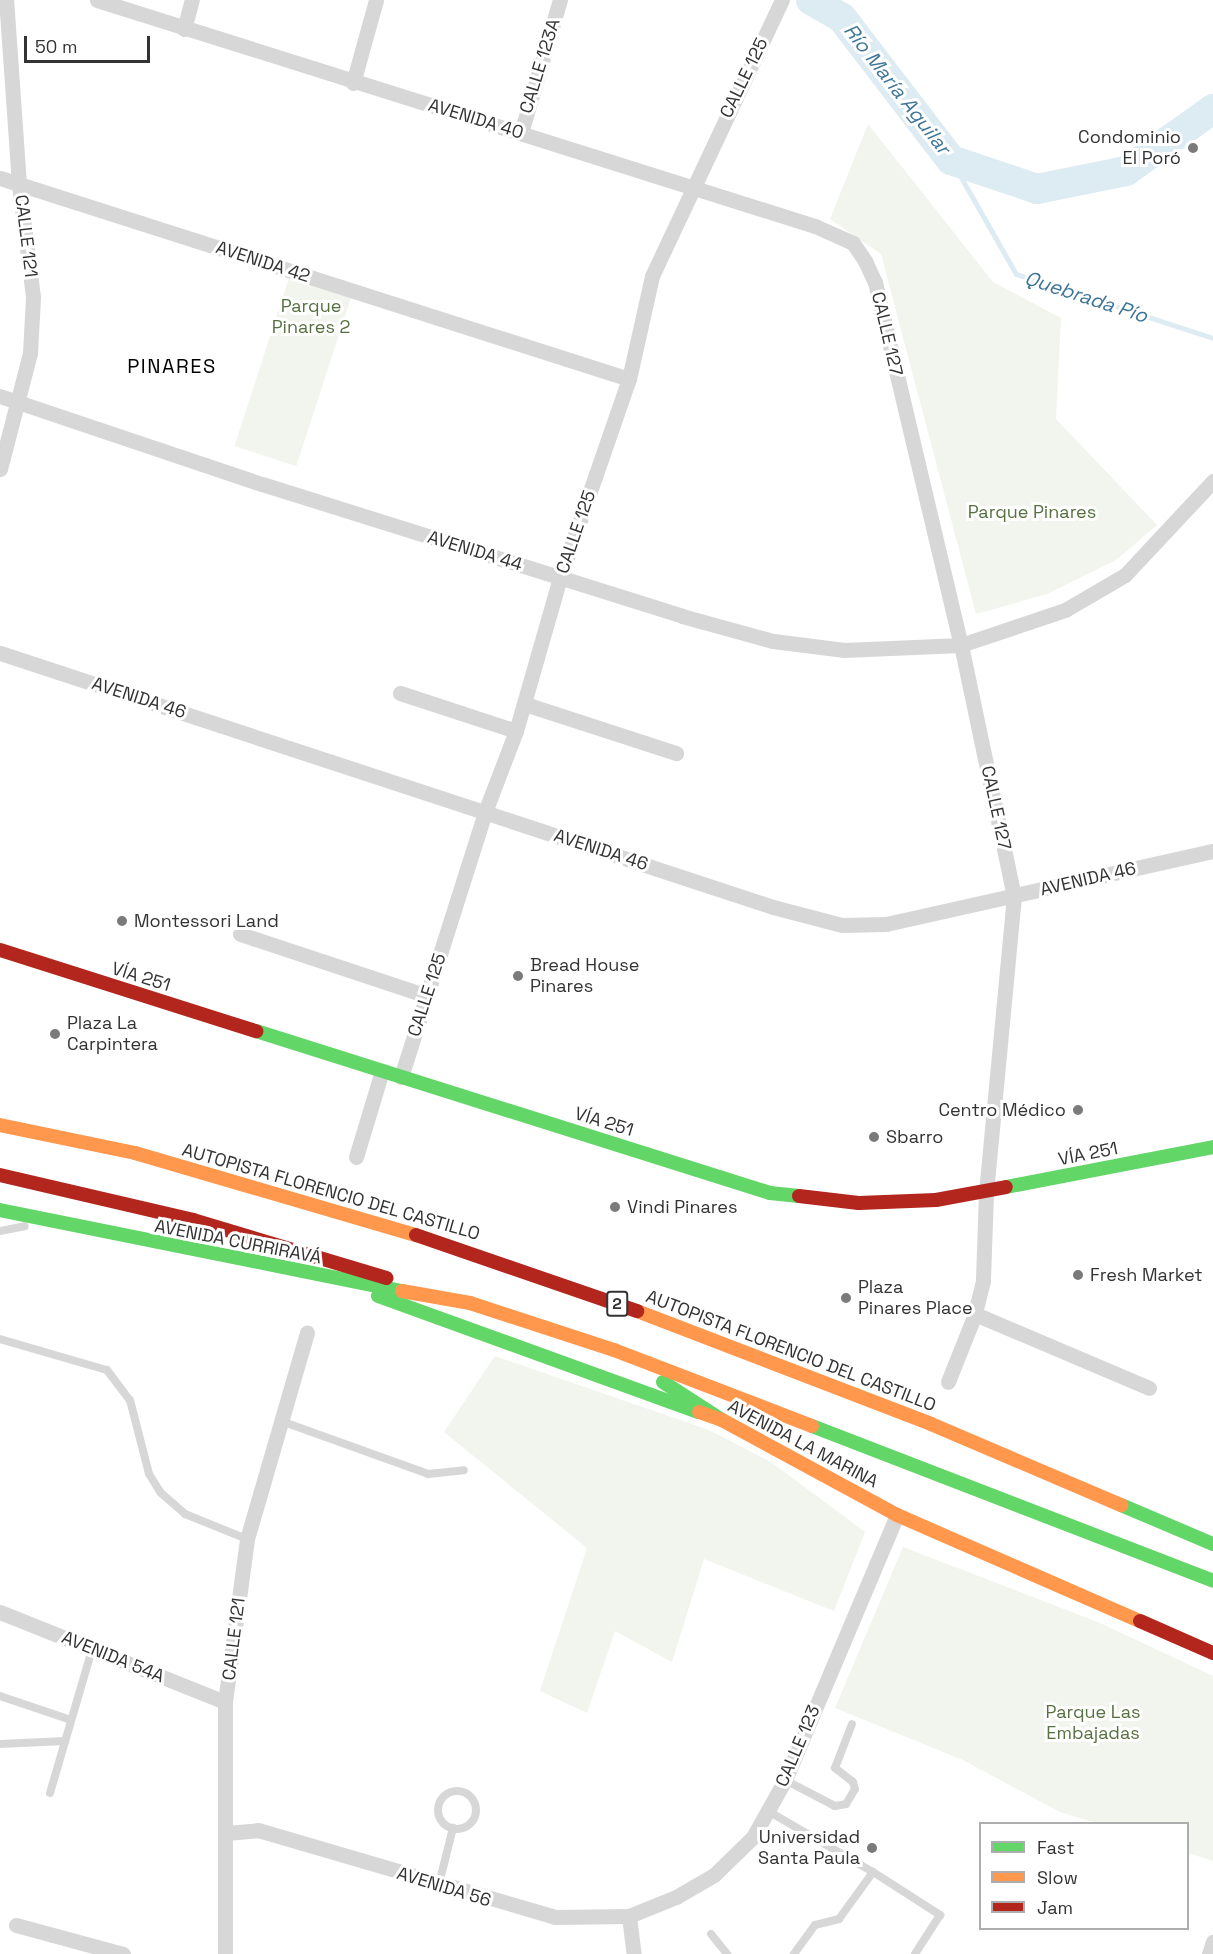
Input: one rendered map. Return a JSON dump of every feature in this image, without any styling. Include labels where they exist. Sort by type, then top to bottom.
[{"type":"main road","name":"VÍA 251","points":[[0,951],[770,1193],[859,1203],[986,1193],[1213,1147]]},
{"type":"main road","name":"AUTOPISTA FLORENCIO DEL CASTILLO","points":[[0,1125],[135,1153],[464,1249],[931,1424],[1213,1544]]},
{"type":"main road","points":[[0,1175],[193,1220],[470,1303],[614,1350],[1213,1581]]},
{"type":"main road","name":"AVENIDA CURRIRAVÁ","points":[[0,1210],[333,1279],[470,1303]]},
{"type":"main road","name":"AVENIDA LA MARINA","points":[[333,1279],[722,1420],[897,1515],[1213,1653]]},
{"type":"main road","points":[[614,1350],[722,1420]]},
{"type":"street","name":"CALLE 121","points":[[0,469],[30,353],[33,297],[19,184],[6,0]]},
{"type":"street","name":"AVENIDA 40","points":[[97,0],[825,229],[853,243]]},
{"type":"street","points":[[184,28],[192,0]]},
{"type":"street","points":[[353,82],[376,0]]},
{"type":"street","name":"CALLE 123A","points":[[521,133],[560,0]]},
{"type":"street","name":"CALLE 125","points":[[401,1077],[485,812],[525,704],[560,578],[629,379],[651,276],[690,188],[781,1]]},
{"type":"street","name":"AVENIDA 42","points":[[0,178],[629,379]]},
{"type":"street","name":"CALLE 127","points":[[853,243],[875,282],[961,645],[1014,896],[986,1193],[983,1281],[975,1314],[948,1382]]},
{"type":"street","name":"AVENIDA 44","points":[[0,396],[560,578],[773,641],[844,650],[961,645],[1065,610],[1125,576],[1213,481]]},
{"type":"street","name":"AVENIDA 46","points":[[0,653],[773,907],[842,924],[886,924],[1213,851]]},
{"type":"street","points":[[400,693],[516,731]]},
{"type":"street","points":[[525,704],[676,753]]},
{"type":"street","points":[[240,934],[427,996]]},
{"type":"street","points":[[356,1157],[382,1071]]},
{"type":"street","points":[[975,1314],[1149,1389]]},
{"type":"street","name":"CALLE 121","points":[[225,1954],[225,1702],[247,1539],[307,1333]]},
{"type":"street","name":"CALLE 123","points":[[629,1917],[676,1897],[714,1875],[753,1837],[785,1780],[897,1515]]},
{"type":"street","name":"AVENIDA 54A","points":[[0,1612],[225,1702]]},
{"type":"street","name":"AVENIDA 56","points":[[226,1833],[258,1830],[438,1886],[555,1917],[629,1917]]},
{"type":"street","points":[[629,1917],[634,1954]]},
{"type":"street","points":[[16,1925],[123,1954]]},
{"type":"street","points":[[1209,1954],[1213,1942]]},
{"type":"lane","points":[[0,1232],[18,1226],[79,1228]]},
{"type":"lane","points":[[0,1340],[107,1370],[130,1400],[149,1474],[161,1493],[185,1514],[247,1539]]},
{"type":"lane","points":[[281,1421],[428,1474],[464,1470]]},
{"type":"lane","points":[[50,1793],[92,1649]]},
{"type":"lane","points":[[0,1696],[71,1720]]},
{"type":"lane","points":[[785,1780],[835,1806],[846,1804],[855,1789],[853,1782],[835,1768],[852,1724]]},
{"type":"lane","points":[[0,1744],[65,1741]]},
{"type":"lane","points":[[459,1790],[474,1800],[476,1816],[467,1827],[453,1828],[440,1819],[438,1806],[443,1797],[459,1790]]},
{"type":"lane","points":[[768,1811],[873,1872],[940,1915],[915,1954]]},
{"type":"lane","points":[[438,1886],[453,1828]]},
{"type":"lane","points":[[794,1954],[815,1924],[839,1919],[873,1872]]},
{"type":"lane","points":[[711,1934],[727,1954]]},
{"type":"green space","name":"Parque Pinares","points":[[868,124],[993,282],[1061,318],[1056,419],[1157,525],[1116,560],[1047,594],[976,614],[881,254],[830,219]]},
{"type":"green space","name":"Parque Pinares 2","points":[[291,272],[353,292],[296,466],[234,446]]},
{"type":"green space","points":[[495,1356],[709,1430],[771,1462],[865,1532],[834,1611],[704,1559],[672,1662],[615,1631],[587,1713],[540,1691],[587,1548],[444,1432]]},
{"type":"green space","name":"Parque Las Embajadas","points":[[903,1547],[1100,1623],[1213,1676],[1213,1861],[1189,1853],[1189,1822],[1093,1822],[1060,1812],[963,1760],[835,1708]]},
{"type":"waterway","name":"Río María Aguilar","points":[[811,0],[842,18],[951,160],[1037,189],[1126,171],[1213,109]]},
{"type":"waterway","name":"Quebrada Pío","points":[[951,160],[1016,274],[1213,338]]},
{"type":"traffic: fast","points":[[256,1031],[770,1193],[799,1196]]},
{"type":"traffic: fast","points":[[1006,1187],[1213,1147]]},
{"type":"traffic: fast","points":[[0,1210],[402,1291]]},
{"type":"traffic: fast","points":[[378,1296],[699,1412]]},
{"type":"traffic: fast","points":[[663,1382],[722,1420]]},
{"type":"traffic: fast","points":[[812,1426],[1213,1581]]},
{"type":"traffic: fast","points":[[1121,1505],[1213,1544]]},
{"type":"traffic: slow","points":[[0,1125],[135,1153],[416,1235]]},
{"type":"traffic: slow","points":[[402,1291],[470,1303],[614,1350],[812,1426]]},
{"type":"traffic: slow","points":[[637,1311],[931,1424],[1121,1505]]},
{"type":"traffic: slow","points":[[699,1412],[722,1420],[897,1515],[1140,1621]]},
{"type":"traffic: jam","points":[[0,950],[256,1031]]},
{"type":"traffic: jam","points":[[0,1175],[193,1220],[386,1278]]},
{"type":"traffic: jam","points":[[799,1196],[859,1203],[936,1200],[1006,1187]]},
{"type":"traffic: jam","points":[[416,1235],[637,1311]]},
{"type":"traffic: jam","points":[[1140,1621],[1213,1653]]},
{"type":"place","name":"Condominio El Poró","points":[[1193,148]]},
{"type":"place","name":"Montessori Land","points":[[122,921]]},
{"type":"place","name":"Bread House Pinares","points":[[518,976]]},
{"type":"place","name":"Plaza La Carpintera","points":[[55,1034]]},
{"type":"place","name":"Centro Médico","points":[[1078,1110]]},
{"type":"place","name":"Sbarro","points":[[874,1137]]},
{"type":"place","name":"Vindi Pinares","points":[[615,1207]]},
{"type":"place","name":"Fresh Market","points":[[1078,1275]]},
{"type":"place","name":"Plaza Pinares Place","points":[[846,1298]]},
{"type":"place","name":"Universidad Santa Paula","points":[[872,1848]]},
{"type":"district","name":"PINARES","points":[[172,366]]}]
